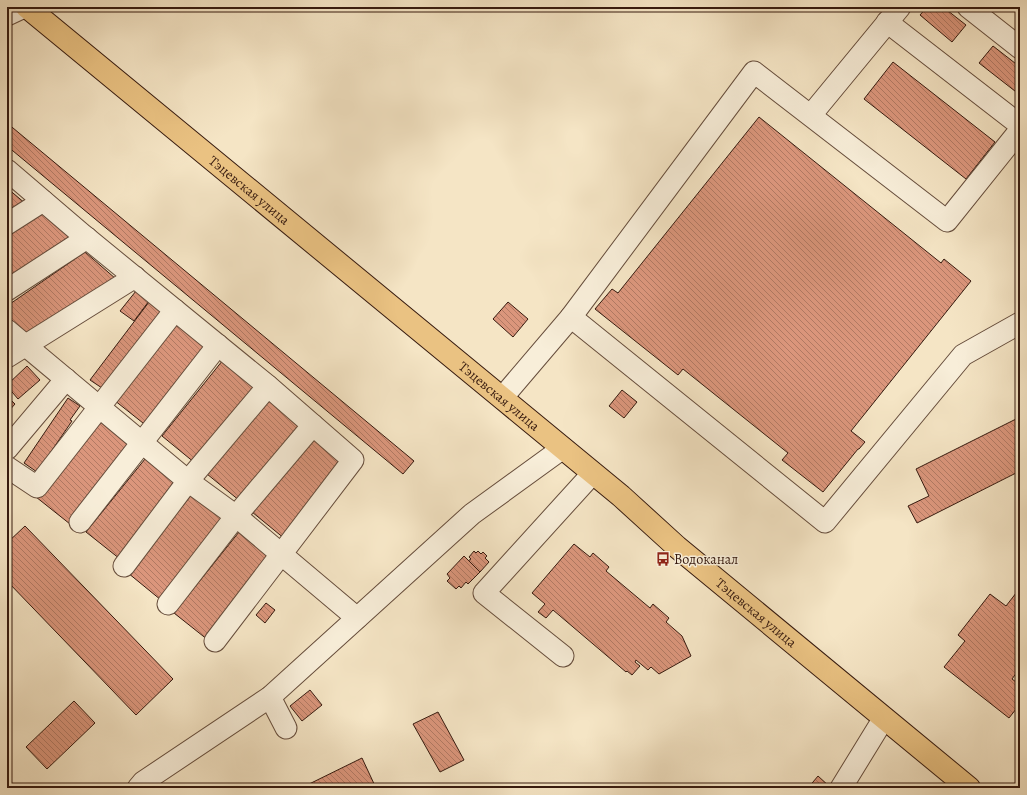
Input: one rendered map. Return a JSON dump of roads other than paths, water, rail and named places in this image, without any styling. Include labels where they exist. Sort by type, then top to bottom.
[{"type":"main road","name":"Тэцевская улица","points":[[27,7],[621,496],[677,548],[969,788]]},
{"type":"lane","points":[[7,15],[24,7]]},
{"type":"lane","points":[[968,7],[1020,48]]},
{"type":"lane","points":[[810,116],[894,14],[1020,125]]},
{"type":"lane","points":[[502,398],[570,317],[754,72],[947,222],[1020,130]]},
{"type":"lane","points":[[7,170],[134,277],[268,386],[353,460],[215,641]]},
{"type":"lane","points":[[7,224],[43,201]]},
{"type":"lane","points":[[7,290],[87,238]]},
{"type":"lane","points":[[7,358],[134,277]]},
{"type":"lane","points":[[7,467],[37,487],[175,310]]},
{"type":"lane","points":[[570,317],[825,522],[964,355],[1020,323]]},
{"type":"lane","points":[[7,330],[188,481],[236,516],[357,618]]},
{"type":"lane","points":[[80,522],[218,345]]},
{"type":"lane","points":[[7,449],[66,379]]},
{"type":"lane","points":[[124,566],[188,481],[268,386]]},
{"type":"lane","points":[[168,604],[236,516],[313,425]]},
{"type":"lane","points":[[138,788],[143,782],[270,697],[472,514],[563,448]]},
{"type":"lane","points":[[563,656],[484,593],[593,473]]},
{"type":"lane","points":[[270,697],[286,728]]},
{"type":"lane","points":[[841,788],[884,718]]},
{"type":"place","name":"Водоканал","points":[[663,559]]}]
